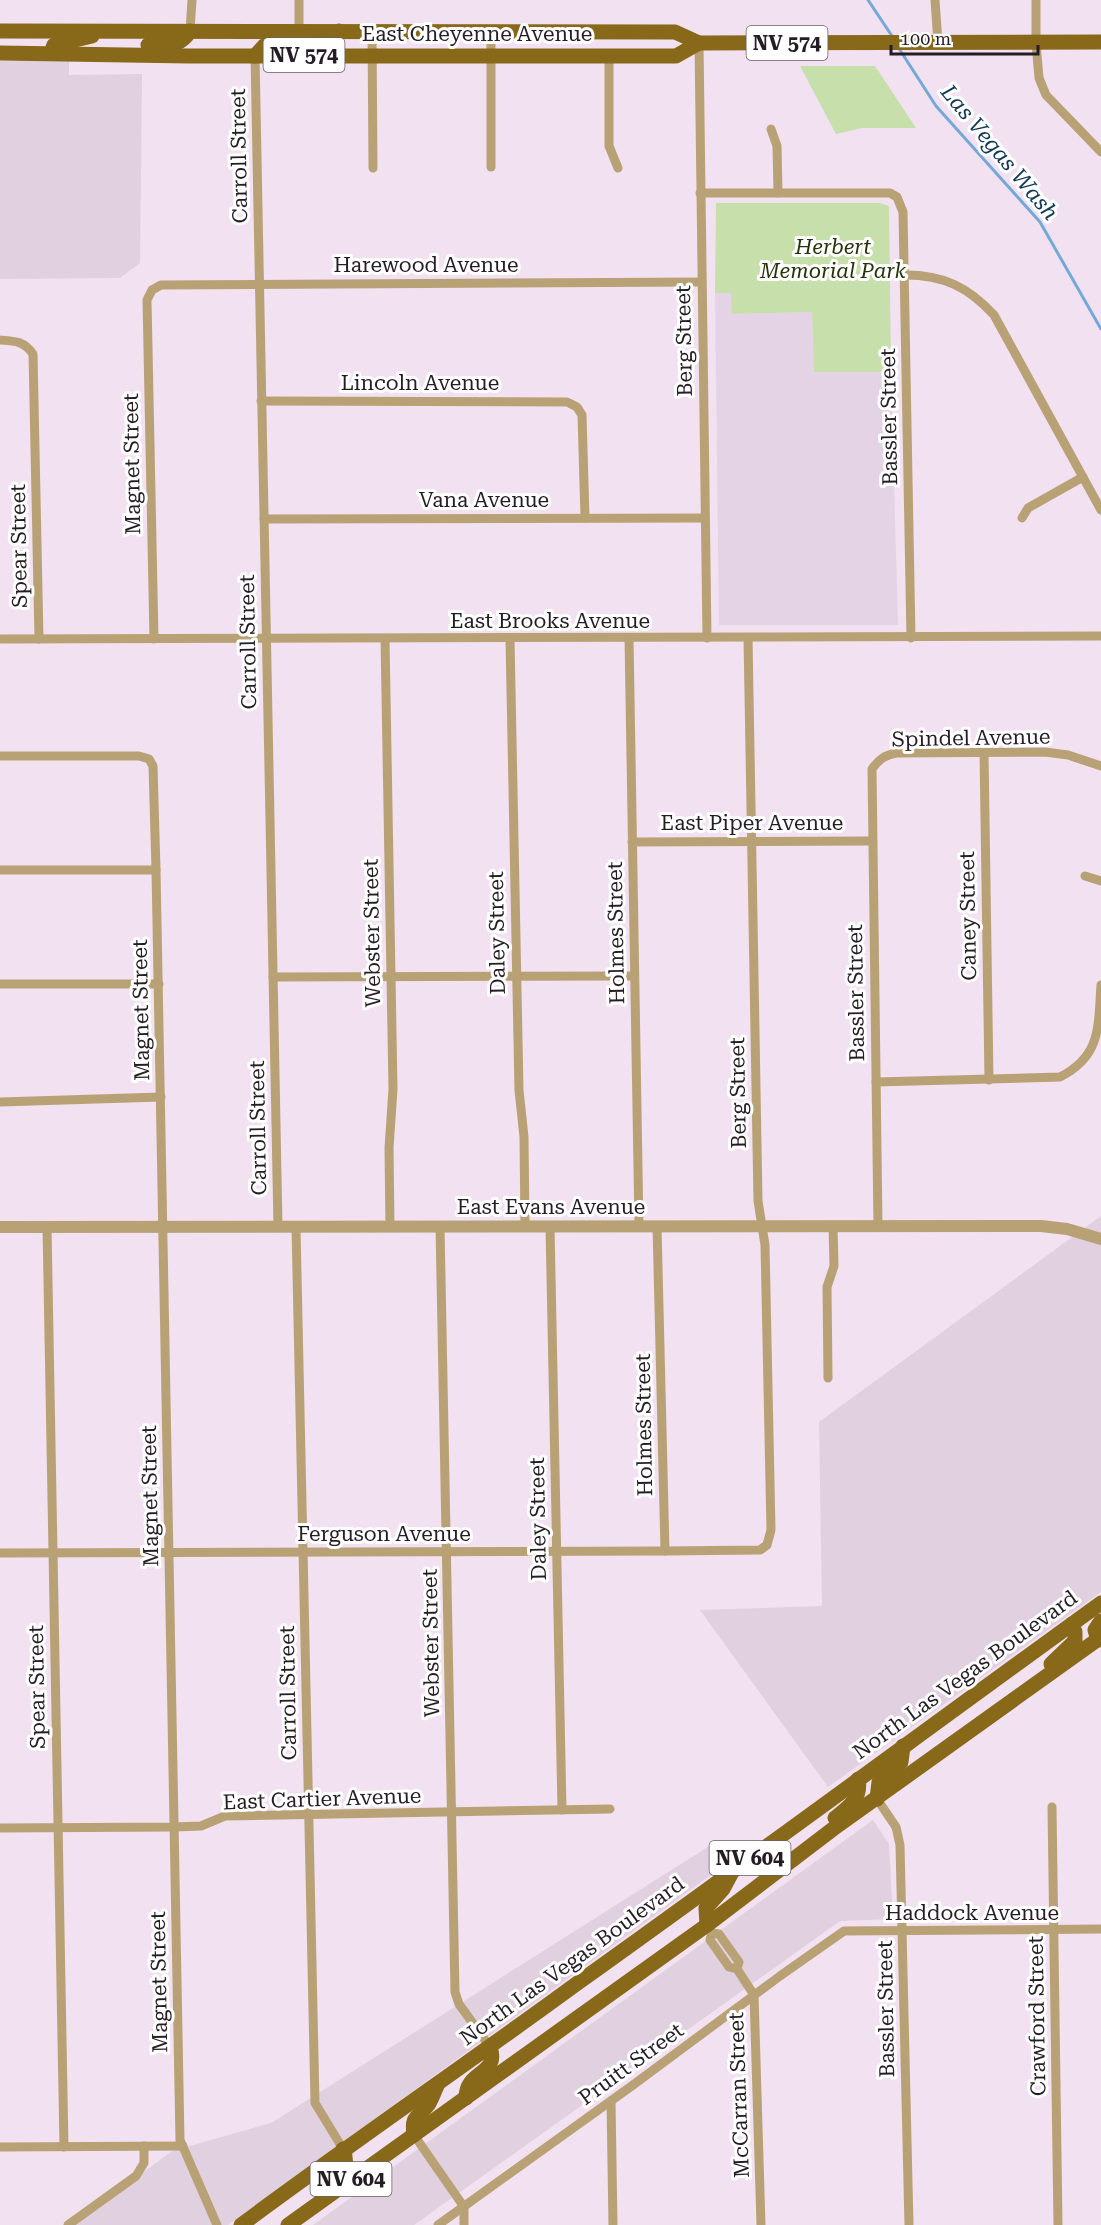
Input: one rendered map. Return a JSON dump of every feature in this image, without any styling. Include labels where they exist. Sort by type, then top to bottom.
[{"type":"main road","points":[[0,52],[48,30]]},
{"type":"main road","name":"East Cheyenne Avenue","points":[[0,31],[675,32],[699,43],[1101,42]]},
{"type":"main road","points":[[51,53],[54,45],[112,31]]},
{"type":"main road","points":[[109,54],[114,49],[124,46],[179,43],[185,40],[190,31]]},
{"type":"main road","points":[[255,56],[264,46],[271,43],[318,43],[328,41],[339,31]]},
{"type":"main road","name":"East Cheyenne Avenue","points":[[0,52],[255,56],[491,54],[676,56],[699,43]]},
{"type":"main road","name":"North Las Vegas Boulevard","points":[[241,2225],[343,2149],[490,2047],[1101,1603]]},
{"type":"main road","points":[[1099,1638],[1095,1630],[1101,1621]]},
{"type":"main road","points":[[1045,1678],[1053,1660],[1075,1641],[1075,1632],[1071,1624]]},
{"type":"main road","name":"NV 604","points":[[288,2225],[709,1929],[825,1835],[1099,1638]]},
{"type":"main road","points":[[877,1799],[879,1782],[901,1762],[903,1746]]},
{"type":"main road","points":[[825,1835],[829,1823],[858,1796],[860,1788],[858,1779]]},
{"type":"main road","points":[[709,1929],[706,1908],[723,1889],[731,1871]]},
{"type":"main road","points":[[466,2098],[466,2090],[470,2082],[489,2067],[493,2055],[490,2047]]},
{"type":"main road","points":[[414,2135],[415,2118],[428,2105],[438,2084]]},
{"type":"main road","points":[[320,2202],[324,2189],[346,2166],[347,2157],[343,2149]]},
{"type":"main road","points":[[260,2225],[276,2199]]},
{"type":"street","points":[[190,31],[192,0]]},
{"type":"street","points":[[299,0],[299,31]]},
{"type":"street","points":[[935,0],[938,43]]},
{"type":"street","points":[[1036,0],[1039,78],[1046,95],[1101,152]]},
{"type":"street","points":[[372,31],[373,168]]},
{"type":"street","points":[[491,31],[491,167]]},
{"type":"street","name":"Berg Street","points":[[699,43],[707,638]]},
{"type":"street","points":[[609,55],[609,146],[618,168]]},
{"type":"street","name":"Carroll Street","points":[[255,56],[278,1227]]},
{"type":"street","points":[[700,193],[778,193],[777,146],[771,129]]},
{"type":"street","name":"Bassler Street","points":[[778,193],[890,193],[897,197],[903,212],[911,638]]},
{"type":"street","points":[[904,275],[926,275],[955,283],[980,300],[994,315],[1101,510]]},
{"type":"street","name":"Harewood Avenue","points":[[152,290],[160,285],[701,282]]},
{"type":"street","name":"Magnet Street","points":[[152,290],[147,300],[154,639]]},
{"type":"street","name":"Spear Street","points":[[0,340],[18,341],[28,346],[33,354],[39,639]]},
{"type":"street","name":"Lincoln Avenue","points":[[261,401],[567,402],[577,407],[582,415],[585,518]]},
{"type":"street","points":[[1022,518],[1028,508],[1083,477]]},
{"type":"street","name":"Vana Avenue","points":[[264,519],[705,518]]},
{"type":"street","name":"East Brooks Avenue","points":[[0,639],[1101,636]]},
{"type":"street","name":"Holmes Street","points":[[629,638],[639,1227]]},
{"type":"street","name":"Berg Street","points":[[748,638],[758,1201],[765,1245],[771,1530],[767,1545]]},
{"type":"street","name":"Webster Street","points":[[385,639],[393,1089],[389,1148],[390,1227]]},
{"type":"street","name":"Daley Street","points":[[510,639],[516,976],[519,1090],[524,1137],[525,1227]]},
{"type":"street","name":"Caney Street","points":[[984,752],[989,1080]]},
{"type":"street","name":"Spindel Avenue","points":[[878,760],[885,755],[897,753],[1045,752],[1068,755],[1101,766]]},
{"type":"street","name":"Magnet Street","points":[[0,756],[139,756],[149,759],[153,766],[180,2140],[217,2225]]},
{"type":"street","name":"Bassler Street","points":[[878,760],[872,769],[878,1226]]},
{"type":"street","name":"East Piper Avenue","points":[[632,842],[872,841]]},
{"type":"street","points":[[0,870],[156,870]]},
{"type":"street","points":[[1085,876],[1101,881]]},
{"type":"street","points":[[273,977],[634,976]]},
{"type":"street","points":[[0,984],[159,984]]},
{"type":"street","points":[[876,1082],[1060,1077],[1077,1069],[1087,1059],[1094,1046],[1098,1030],[1101,985]]},
{"type":"street","points":[[0,1102],[160,1097]]},
{"type":"street","points":[[828,1378],[827,1287],[834,1266],[833,1226]]},
{"type":"street","name":"East Evans Avenue","points":[[0,1227],[1041,1226],[1067,1229],[1101,1239]]},
{"type":"street","name":"Spear Street","points":[[47,1227],[64,2147]]},
{"type":"street","name":"Carroll Street","points":[[296,1227],[315,2103],[343,2149]]},
{"type":"street","name":"Webster Street","points":[[440,1227],[455,1992],[459,2004],[490,2047]]},
{"type":"street","name":"Daley Street","points":[[550,1227],[562,1810]]},
{"type":"street","name":"Holmes Street","points":[[657,1227],[664,1551]]},
{"type":"street","name":"Ferguson Avenue","points":[[0,1553],[760,1550],[767,1545]]},
{"type":"street","name":"Bassler Street","points":[[877,1799],[896,1827],[900,1845],[909,2225]]},
{"type":"street","name":"Crawford Street","points":[[1052,1806],[1059,2225]]},
{"type":"street","name":"East Cartier Avenue","points":[[0,1827],[174,1827],[201,1826],[225,1816],[610,1809]]},
{"type":"street","name":"McCarran Street","points":[[709,1929],[719,1934],[739,1962],[737,1969],[754,1995],[761,2225]]},
{"type":"street","name":"Haddock Avenue","points":[[844,1931],[1101,1929]]},
{"type":"street","name":"Pruitt Street","points":[[438,2225],[844,1931]]},
{"type":"street","points":[[611,2101],[613,2225]]},
{"type":"street","points":[[414,2135],[464,2207],[464,2225]]},
{"type":"street","points":[[68,2225],[136,2176],[144,2163],[144,2146]]},
{"type":"street","points":[[0,2147],[183,2146]]},
{"type":"shaded area","points":[[0,61],[69,61],[69,75],[142,74],[140,263],[120,278],[0,279]]},
{"type":"shaded area","points":[[715,293],[732,293],[732,314],[812,312],[814,372],[891,372],[898,625],[719,625]]},
{"type":"shaded area","points":[[1101,1216],[1101,1592],[828,1787],[700,1610],[822,1606],[819,1422]]},
{"type":"shaded area","points":[[873,1820],[889,1844],[893,1919],[840,1921],[414,2225],[313,2225]]},
{"type":"shaded area","points":[[711,1845],[726,1864],[228,2225],[72,2225],[172,2151],[271,2123]]},
{"type":"green space","points":[[800,66],[875,66],[916,128],[862,128],[836,134]]},
{"type":"green space","name":"Herbert Memorial Park","points":[[716,203],[880,203],[889,206],[891,372],[814,372],[812,312],[732,314],[731,293],[715,293]]},
{"type":"waterway","name":"Las Vegas Wash","points":[[868,0],[892,36]]},
{"type":"waterway","name":"Las Vegas Wash","points":[[898,47],[936,106],[1040,222],[1101,329]]}]
